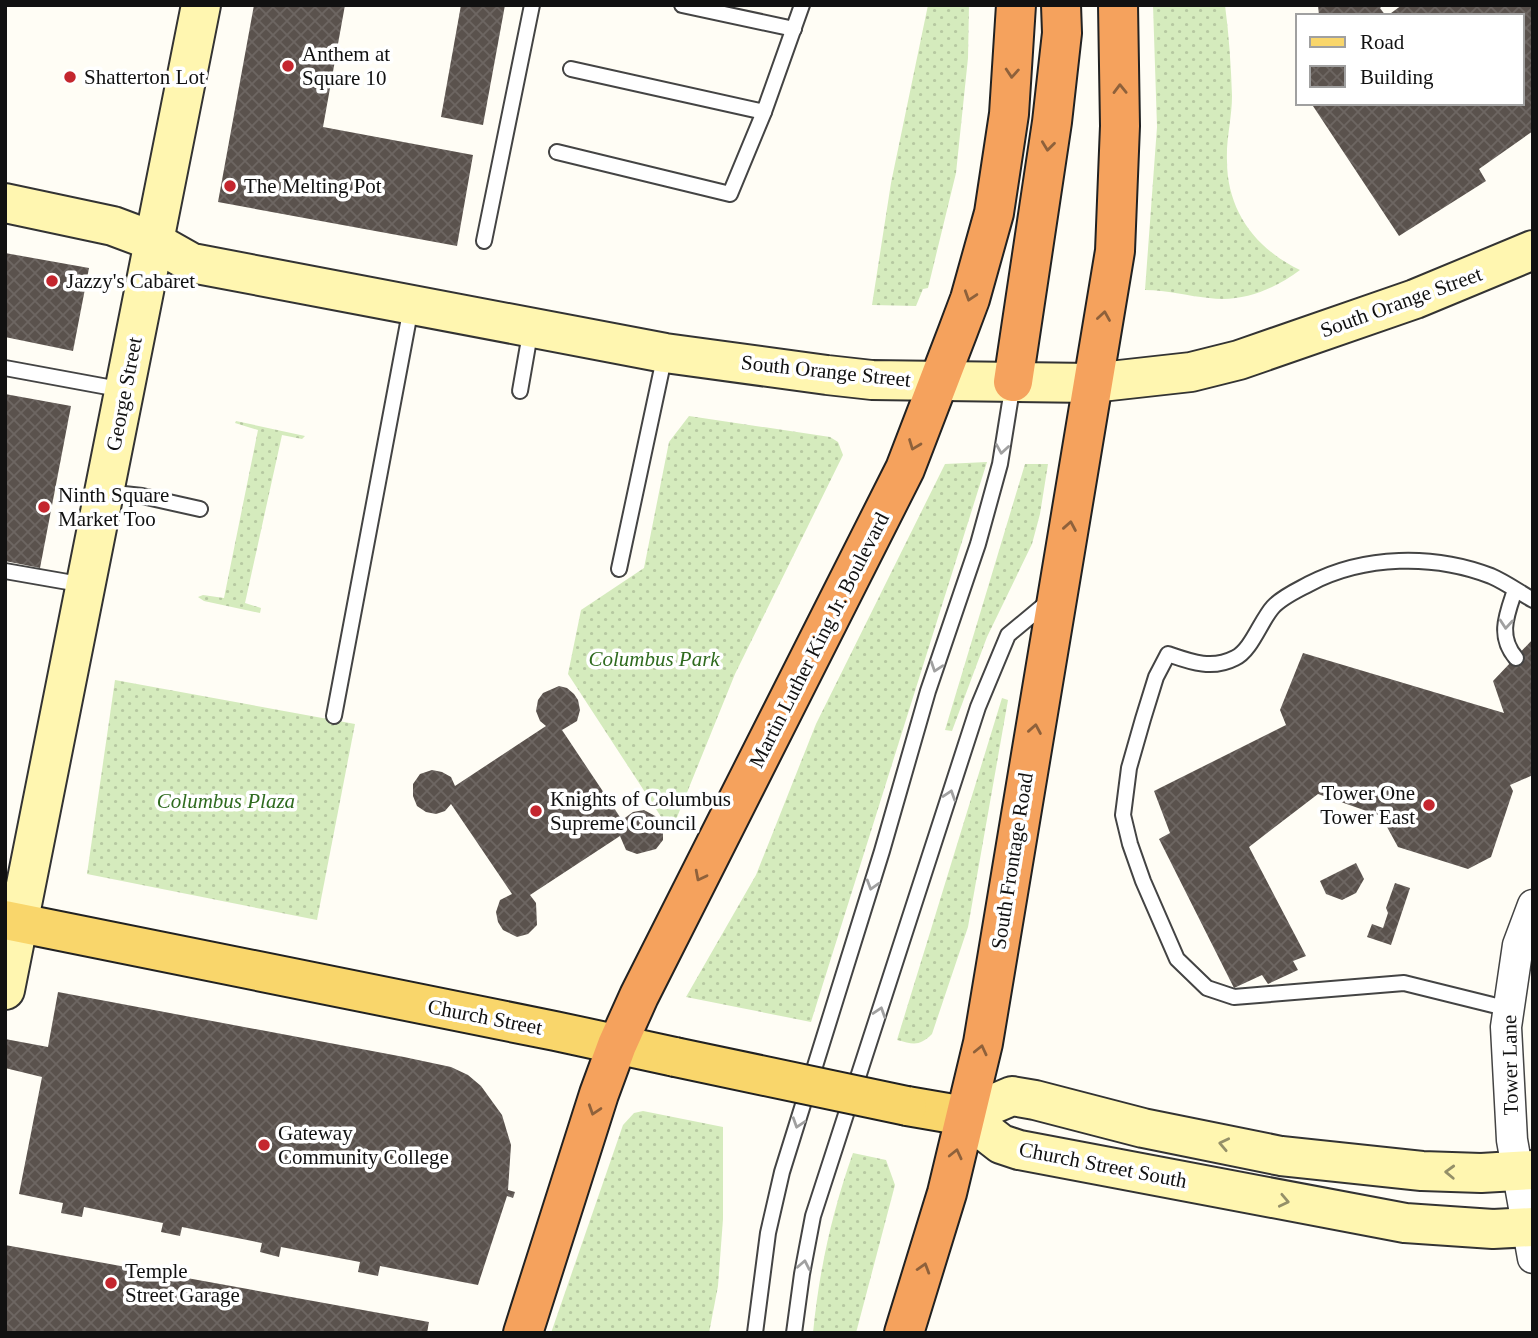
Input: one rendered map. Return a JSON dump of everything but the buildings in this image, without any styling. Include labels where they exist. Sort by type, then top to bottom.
[{"type":"highway","name":"Martin Luther King Jr. Boulevard","points":[[523,1333],[617,1045],[645,984],[905,469],[970,299],[994,213],[1009,114],[1016,5]]},
{"type":"highway","points":[[1013,382],[1050,135],[1062,33],[1061,5]]},
{"type":"highway","name":"South Frontage Road","points":[[904,1333],[947,1193],[982,1043],[1115,251],[1121,125],[1118,5]]},
{"type":"main road","name":"George Street","points":[[5,990],[12,921],[86,585],[201,5]]},
{"type":"main road","name":"South Orange Street","points":[[5,203],[113,226],[153,241],[192,263],[665,353],[872,380],[1092,383],[1191,372],[1239,360],[1415,299],[1533,250]]},
{"type":"main road","name":"Church Street","points":[[12,921],[965,1116]]},
{"type":"main road","name":"Church Street South","points":[[1525,1171],[1422,1171],[1281,1156],[1143,1128],[1012,1096],[965,1116],[1001,1144],[1019,1150],[1405,1223],[1493,1228],[1531,1237]]},
{"type":"street","name":"Tower Lane","points":[[1531,1237],[1525,1171],[1512,1140],[1506,1027],[1524,959],[1518,945],[1533,905]]},
{"type":"lane","points":[[484,241],[532,5]]},
{"type":"lane","points":[[682,5],[794,29]]},
{"type":"lane","points":[[557,152],[730,194],[764,112],[802,5]]},
{"type":"lane","points":[[571,69],[764,112]]},
{"type":"lane","points":[[334,716],[408,323],[408,303]]},
{"type":"lane","points":[[520,391],[531,326]]},
{"type":"lane","points":[[619,569],[665,353]]},
{"type":"lane","points":[[5,368],[125,390]]},
{"type":"lane","points":[[755,1333],[768,1233],[782,1172],[878,864],[928,691],[978,544],[1000,464],[1013,382]]},
{"type":"lane","points":[[105,492],[142,496],[200,509]]},
{"type":"lane","points":[[1509,1009],[1404,983],[1234,997],[1207,988],[1177,959],[1143,881],[1123,815],[1129,768],[1156,677],[1168,654],[1198,664],[1220,664],[1238,657],[1273,606],[1320,578],[1360,567],[1421,560],[1492,577],[1533,600]]},
{"type":"lane","points":[[5,570],[86,585]]},
{"type":"lane","points":[[1514,590],[1503,632],[1516,658]]},
{"type":"lane","points":[[794,1333],[813,1216],[978,707],[1008,635],[1058,594]]},
{"type":"green space","points":[[928,5],[969,5],[968,58],[956,173],[928,288],[923,289],[916,306],[872,305],[891,183]]},
{"type":"green space","points":[[1153,5],[1225,5],[1232,96],[1227,161],[1232,196],[1238,212],[1258,239],[1270,251],[1300,270],[1269,289],[1246,296],[1221,299],[1145,290],[1157,127]]},
{"type":"green space","name":"Columbus Park","points":[[689,416],[830,437],[838,442],[843,455],[735,674],[671,832],[568,674],[581,610],[644,568],[669,442]]},
{"type":"green space","points":[[236,421],[305,436],[302,439],[282,435],[245,603],[261,608],[260,613],[204,601],[198,597],[203,595],[224,598],[258,430],[235,423]]},
{"type":"green space","points":[[987,462],[811,1022],[686,997],[756,875],[816,724],[945,464]]},
{"type":"green space","points":[[1025,464],[1048,464],[1032,544],[987,637],[952,731],[945,730]]},
{"type":"green space","name":"Columbus Plaza","points":[[115,680],[355,724],[317,920],[87,874]]},
{"type":"green space","points":[[1002,698],[1008,700],[968,927],[932,1034],[923,1041],[907,1043],[897,1040]]},
{"type":"green space","points":[[643,1111],[723,1127],[723,1219],[718,1286],[709,1333],[551,1333],[623,1125],[634,1113]]},
{"type":"green space","points":[[853,1153],[886,1160],[895,1185],[856,1333],[813,1333],[827,1242]]},
{"type":"place","name":"Anthem at Square 10","points":[[288,66]]},
{"type":"place","name":"Shatterton Lot","points":[[70,77]]},
{"type":"place","name":"The Melting Pot","points":[[230,186]]},
{"type":"place","name":"Jazzy's Cabaret","points":[[52,281]]},
{"type":"place","name":"Ninth Square Market Too","points":[[44,507]]},
{"type":"place","name":"Tower One Tower East","points":[[1429,805]]},
{"type":"place","name":"Knights of Columbus Supreme Council","points":[[536,811]]},
{"type":"place","name":"Gateway Community College","points":[[264,1145]]},
{"type":"place","name":"Temple Street Garage","points":[[111,1283]]}]
